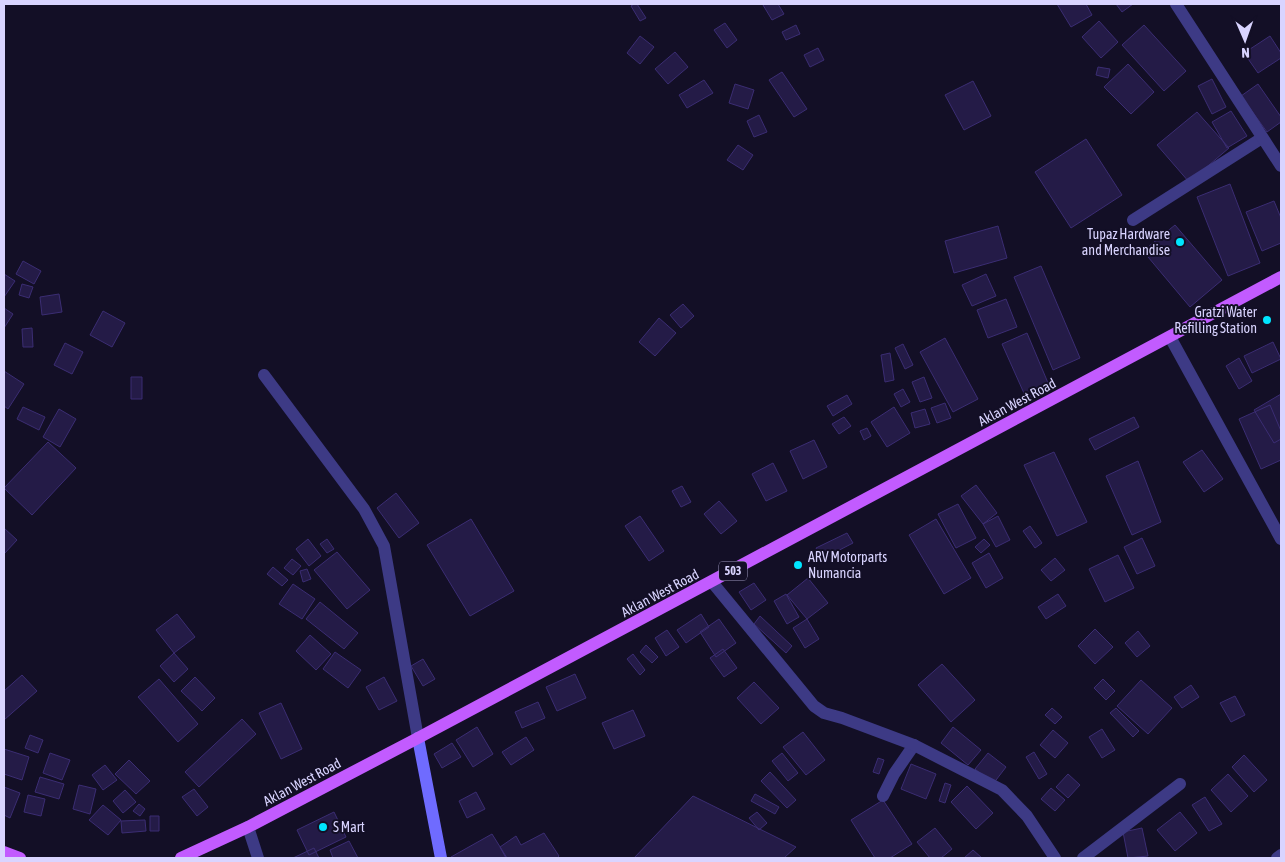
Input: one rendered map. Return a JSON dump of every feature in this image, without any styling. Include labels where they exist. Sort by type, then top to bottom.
[{"type":"main road","name":"Aklan West Road","points":[[181,858],[248,828],[1281,277]]},
{"type":"main road","points":[[4,852],[20,858]]},
{"type":"street","points":[[1176,4],[1281,166]]},
{"type":"street","points":[[1133,220],[1262,138]]},
{"type":"street","points":[[1170,337],[1281,539]]},
{"type":"street","points":[[264,375],[364,509],[384,546],[441,858]]},
{"type":"street","points":[[712,582],[814,706],[824,713],[914,745],[1002,790],[1027,816],[1055,858]]},
{"type":"street","points":[[883,796],[894,774],[914,745]]},
{"type":"street","points":[[1083,858],[1180,784]]},
{"type":"street","points":[[248,828],[258,858]]},
{"type":"street","points":[[1277,858],[1281,855]]},
{"type":"building","points":[[637,4],[646,18],[640,21],[631,6]]},
{"type":"building","points":[[778,4],[784,14],[772,20],[763,5]]},
{"type":"building","points":[[1057,4],[1086,4],[1092,15],[1071,27]]},
{"type":"building","points":[[1116,4],[1133,4],[1122,12]]},
{"type":"building","points":[[1099,21],[1118,42],[1101,58],[1082,37]]},
{"type":"building","points":[[725,23],[737,40],[727,48],[714,30]]},
{"type":"building","points":[[796,25],[800,34],[786,40],[782,32]]},
{"type":"building","points":[[1144,25],[1186,71],[1164,91],[1122,45]]},
{"type":"building","points":[[640,36],[654,47],[640,64],[627,53]]},
{"type":"building","points":[[1270,36],[1281,53],[1281,58],[1258,73],[1244,53]]},
{"type":"building","points":[[818,48],[824,60],[810,67],[804,55]]},
{"type":"building","points":[[675,52],[688,67],[668,84],[655,69]]},
{"type":"building","points":[[1128,64],[1154,92],[1131,114],[1104,87]]},
{"type":"building","points":[[1098,67],[1110,69],[1108,78],[1096,75]]},
{"type":"building","points":[[782,72],[807,109],[794,117],[769,80]]},
{"type":"building","points":[[1212,79],[1226,107],[1212,114],[1198,86]]},
{"type":"building","points":[[704,80],[713,93],[687,108],[679,95]]},
{"type":"building","points":[[973,81],[991,116],[964,130],[945,95]]},
{"type":"building","points":[[735,84],[754,90],[748,109],[729,103]]},
{"type":"building","points":[[1258,84],[1281,117],[1281,122],[1267,132],[1241,96]]},
{"type":"building","points":[[1231,111],[1247,136],[1227,148],[1212,122]]},
{"type":"building","points":[[1197,112],[1229,148],[1189,182],[1157,145]]},
{"type":"building","points":[[759,115],[767,132],[754,137],[747,121]]},
{"type":"building","points":[[1086,139],[1122,195],[1071,228],[1035,172]]},
{"type":"building","points":[[738,145],[753,155],[743,170],[727,160]]},
{"type":"building","points":[[1230,184],[1260,263],[1228,276],[1197,197]]},
{"type":"building","points":[[1274,201],[1281,218],[1281,243],[1262,251],[1246,212]]},
{"type":"building","points":[[1175,225],[1222,280],[1190,307],[1143,251]]},
{"type":"building","points":[[998,226],[1007,258],[954,273],[945,241]]},
{"type":"building","points":[[23,261],[41,271],[34,284],[16,274]]},
{"type":"building","points":[[1041,266],[1080,358],[1053,370],[1014,277]]},
{"type":"building","points":[[4,274],[15,281],[4,297]]},
{"type":"building","points":[[986,274],[996,296],[972,306],[962,285]]},
{"type":"building","points":[[22,284],[33,287],[29,298],[19,295]]},
{"type":"building","points":[[59,294],[62,312],[42,315],[40,297]]},
{"type":"building","points":[[1006,299],[1017,327],[988,338],[977,310]]},
{"type":"building","points":[[683,304],[694,316],[681,328],[670,315]]},
{"type":"building","points":[[4,308],[13,314],[4,328]]},
{"type":"building","points":[[103,311],[125,323],[112,347],[90,335]]},
{"type":"building","points":[[659,318],[676,333],[655,356],[639,342]]},
{"type":"building","points":[[32,328],[33,347],[23,347],[22,329]]},
{"type":"building","points":[[1027,333],[1051,390],[1027,400],[1002,344]]},
{"type":"building","points":[[945,338],[978,399],[953,412],[920,352]]},
{"type":"building","points":[[1273,342],[1281,359],[1252,373],[1244,356]]},
{"type":"building","points":[[65,343],[83,352],[72,374],[54,365]]},
{"type":"building","points":[[903,344],[913,365],[905,369],[895,348]]},
{"type":"building","points":[[890,353],[894,380],[885,382],[881,355]]},
{"type":"building","points":[[1239,358],[1252,381],[1239,389],[1226,366]]},
{"type":"building","points":[[4,371],[24,384],[8,409],[4,406]]},
{"type":"building","points":[[131,377],[142,377],[142,399],[131,399]]},
{"type":"building","points":[[924,377],[932,398],[920,402],[912,382]]},
{"type":"building","points":[[903,389],[910,402],[901,407],[894,394]]},
{"type":"building","points":[[1281,394],[1281,439],[1274,443],[1254,410]]},
{"type":"building","points":[[847,395],[852,404],[833,416],[827,406]]},
{"type":"building","points":[[945,403],[951,418],[937,423],[931,408]]},
{"type":"building","points":[[1270,405],[1281,431],[1281,460],[1261,469],[1239,419]]},
{"type":"building","points":[[23,407],[45,417],[39,430],[17,419]]},
{"type":"building","points":[[894,407],[910,433],[887,447],[871,422]]},
{"type":"building","points":[[59,409],[76,419],[60,447],[43,437]]},
{"type":"building","points":[[925,409],[930,424],[915,428],[911,413]]},
{"type":"building","points":[[844,417],[851,426],[839,434],[832,424]]},
{"type":"building","points":[[1134,417],[1139,427],[1095,450],[1089,439]]},
{"type":"building","points":[[867,428],[871,436],[864,440],[860,431]]},
{"type":"building","points":[[814,440],[827,467],[803,479],[790,451]]},
{"type":"building","points":[[48,442],[76,468],[32,515],[4,488]]},
{"type":"building","points":[[1202,450],[1223,479],[1204,492],[1183,462]]},
{"type":"building","points":[[1054,452],[1087,522],[1057,536],[1024,465]]},
{"type":"building","points":[[1138,461],[1161,522],[1132,535],[1106,476]]},
{"type":"building","points":[[773,463],[787,491],[766,501],[752,474]]},
{"type":"building","points":[[976,485],[997,513],[983,524],[961,496]]},
{"type":"building","points":[[682,486],[691,502],[681,507],[672,491]]},
{"type":"building","points":[[396,493],[419,523],[399,538],[377,508]]},
{"type":"building","points":[[719,501],[737,521],[721,534],[704,514]]},
{"type":"building","points":[[958,504],[976,538],[956,548],[938,514]]},
{"type":"building","points":[[640,516],[664,551],[649,561],[625,526]]},
{"type":"building","points":[[998,516],[1010,540],[996,547],[983,524]]},
{"type":"building","points":[[471,519],[514,591],[470,616],[427,545]]},
{"type":"building","points":[[936,519],[971,578],[944,594],[909,535]]},
{"type":"building","points":[[1030,526],[1042,543],[1035,548],[1023,531]]},
{"type":"building","points":[[4,528],[17,540],[4,554]]},
{"type":"building","points":[[847,533],[853,543],[822,559],[816,548]]},
{"type":"building","points":[[1142,538],[1155,566],[1137,574],[1124,547]]},
{"type":"building","points":[[308,539],[321,556],[309,566],[296,549]]},
{"type":"building","points":[[327,539],[334,549],[327,553],[320,544]]},
{"type":"building","points":[[984,539],[990,545],[981,553],[975,547]]},
{"type":"building","points":[[337,552],[370,590],[347,609],[314,570]]},
{"type":"building","points":[[989,553],[1003,578],[986,588],[972,563]]},
{"type":"building","points":[[1118,555],[1134,588],[1105,602],[1089,569]]},
{"type":"building","points":[[1055,558],[1065,570],[1051,581],[1041,570]]},
{"type":"building","points":[[292,559],[301,566],[293,575],[284,568]]},
{"type":"building","points":[[273,567],[288,580],[282,586],[267,574]]},
{"type":"building","points":[[307,569],[311,579],[303,582],[300,571]]},
{"type":"building","points":[[808,578],[828,603],[807,619],[787,595]]},
{"type":"building","points":[[754,583],[766,600],[751,610],[739,592]]},
{"type":"building","points":[[293,584],[315,599],[302,619],[279,604]]},
{"type":"building","points":[[786,594],[799,617],[787,624],[774,601]]},
{"type":"building","points":[[1058,594],[1066,606],[1046,619],[1038,607]]},
{"type":"building","points":[[320,602],[358,633],[344,649],[306,619]]},
{"type":"building","points":[[177,614],[195,637],[174,653],[156,630]]},
{"type":"building","points":[[701,614],[709,627],[686,643],[677,630]]},
{"type":"building","points":[[760,616],[792,646],[786,653],[754,624]]},
{"type":"building","points":[[719,619],[736,643],[716,657],[700,632]]},
{"type":"building","points":[[807,619],[819,639],[805,648],[793,628]]},
{"type":"building","points":[[1095,629],[1113,647],[1095,664],[1078,646]]},
{"type":"building","points":[[667,630],[679,647],[666,656],[655,638]]},
{"type":"building","points":[[1138,631],[1150,646],[1137,657],[1125,643]]},
{"type":"building","points":[[310,635],[331,654],[316,670],[296,651]]},
{"type":"building","points":[[646,645],[658,657],[652,663],[640,652]]},
{"type":"building","points":[[723,649],[737,668],[724,677],[710,658]]},
{"type":"building","points":[[335,652],[361,670],[348,688],[323,669]]},
{"type":"building","points":[[174,653],[188,669],[174,682],[160,666]]},
{"type":"building","points":[[633,654],[645,670],[640,675],[627,659]]},
{"type":"building","points":[[423,659],[435,679],[423,686],[411,666]]},
{"type":"building","points":[[942,664],[975,700],[951,722],[918,685]]},
{"type":"building","points":[[575,674],[586,698],[557,711],[546,687]]},
{"type":"building","points":[[22,675],[37,691],[4,720],[4,691]]},
{"type":"building","points":[[195,677],[215,698],[202,711],[181,691]]},
{"type":"building","points":[[384,677],[397,701],[379,710],[366,687]]},
{"type":"building","points":[[159,679],[198,724],[178,742],[138,697]]},
{"type":"building","points":[[1103,679],[1115,691],[1106,700],[1094,688]]},
{"type":"building","points":[[1141,680],[1172,708],[1148,734],[1117,706]]},
{"type":"building","points":[[754,682],[779,708],[761,724],[737,698]]},
{"type":"building","points":[[1191,685],[1199,697],[1182,708],[1174,697]]},
{"type":"building","points":[[1235,696],[1245,715],[1231,722],[1220,703]]},
{"type":"building","points":[[538,702],[545,718],[522,728],[515,712]]},
{"type":"building","points":[[281,703],[302,749],[281,759],[259,713]]},
{"type":"building","points":[[1052,708],[1062,717],[1055,724],[1045,715]]},
{"type":"building","points":[[1116,708],[1139,731],[1133,737],[1110,713]]},
{"type":"building","points":[[633,710],[645,736],[614,749],[602,723]]},
{"type":"building","points":[[242,719],[256,734],[199,787],[185,772]]},
{"type":"building","points":[[477,727],[493,754],[473,767],[456,740]]},
{"type":"building","points":[[953,727],[981,750],[968,765],[941,743]]},
{"type":"building","points":[[1102,729],[1115,750],[1102,758],[1089,737]]},
{"type":"building","points":[[1053,730],[1068,743],[1055,758],[1040,745]]},
{"type":"building","points":[[803,732],[825,760],[806,775],[783,747]]},
{"type":"building","points":[[30,735],[43,740],[38,753],[25,748]]},
{"type":"building","points":[[526,737],[534,750],[511,765],[502,752]]},
{"type":"building","points":[[452,743],[461,757],[442,768],[434,754]]},
{"type":"building","points":[[4,749],[29,757],[22,780],[4,774]]},
{"type":"building","points":[[1034,752],[1047,774],[1039,779],[1026,757]]},
{"type":"building","points":[[50,753],[70,760],[62,780],[43,773]]},
{"type":"building","points":[[782,753],[798,773],[788,781],[772,761]]},
{"type":"building","points":[[988,753],[1006,767],[993,784],[975,769]]},
{"type":"building","points":[[1244,755],[1267,780],[1254,792],[1232,767]]},
{"type":"building","points":[[878,758],[884,760],[879,774],[873,772]]},
{"type":"building","points":[[129,760],[150,781],[136,794],[115,774]]},
{"type":"building","points":[[911,764],[936,774],[926,799],[901,789]]},
{"type":"building","points":[[105,765],[117,780],[103,790],[92,775]]},
{"type":"building","points":[[770,772],[796,800],[787,808],[761,781]]},
{"type":"building","points":[[1068,774],[1080,785],[1068,798],[1056,787]]},
{"type":"building","points":[[1228,774],[1248,796],[1231,812],[1211,790]]},
{"type":"building","points":[[40,777],[64,784],[59,799],[35,792]]},
{"type":"building","points":[[945,783],[951,785],[945,803],[939,801]]},
{"type":"building","points":[[79,785],[96,789],[90,814],[73,809]]},
{"type":"building","points":[[967,786],[993,813],[976,829],[951,802]]},
{"type":"building","points":[[4,787],[20,793],[10,818],[4,815]]},
{"type":"building","points":[[1051,788],[1065,800],[1055,811],[1041,799]]},
{"type":"building","points":[[194,789],[208,807],[197,816],[182,797]]},
{"type":"building","points":[[125,790],[136,802],[123,813],[113,801]]},
{"type":"building","points":[[476,792],[485,809],[467,818],[459,801]]},
{"type":"building","points":[[755,794],[779,807],[775,814],[751,801]]},
{"type":"building","points":[[28,795],[45,799],[41,816],[24,812]]},
{"type":"building","points":[[693,796],[796,847],[784,858],[634,858]]},
{"type":"building","points":[[1205,797],[1222,824],[1209,831],[1192,805]]},
{"type":"building","points":[[883,800],[912,844],[890,858],[875,858],[851,820]]},
{"type":"building","points":[[139,804],[145,809],[140,816],[133,811]]},
{"type":"building","points":[[103,805],[121,820],[108,835],[89,820]]},
{"type":"building","points":[[334,812],[346,837],[309,855],[297,830]]},
{"type":"building","points":[[757,812],[767,823],[759,830],[749,818]]},
{"type":"building","points":[[1180,812],[1197,833],[1175,851],[1157,830]]},
{"type":"building","points":[[150,816],[159,816],[159,831],[150,831]]},
{"type":"building","points":[[145,820],[146,831],[122,833],[121,821]]},
{"type":"building","points":[[935,828],[952,849],[941,858],[930,858],[917,842]]},
{"type":"building","points":[[1142,828],[1148,856],[1128,858],[1123,832]]},
{"type":"building","points":[[544,833],[559,856],[557,858],[506,858],[500,847],[516,836],[521,845]]},
{"type":"building","points":[[492,834],[507,858],[451,858],[451,857]]},
{"type":"building","points":[[349,841],[358,858],[333,858],[330,850]]},
{"type":"building","points":[[314,848],[319,858],[293,858]]},
{"type":"building","points":[[973,850],[982,858],[964,858]]},
{"type":"place","name":"Tupaz Hardware and Merchandise","points":[[1180,242]]},
{"type":"place","name":"Gratzi Water Refilling Station","points":[[1267,320]]},
{"type":"place","name":"ARV Motorparts Numancia","points":[[798,565]]},
{"type":"place","name":"S Mart","points":[[323,827]]}]
